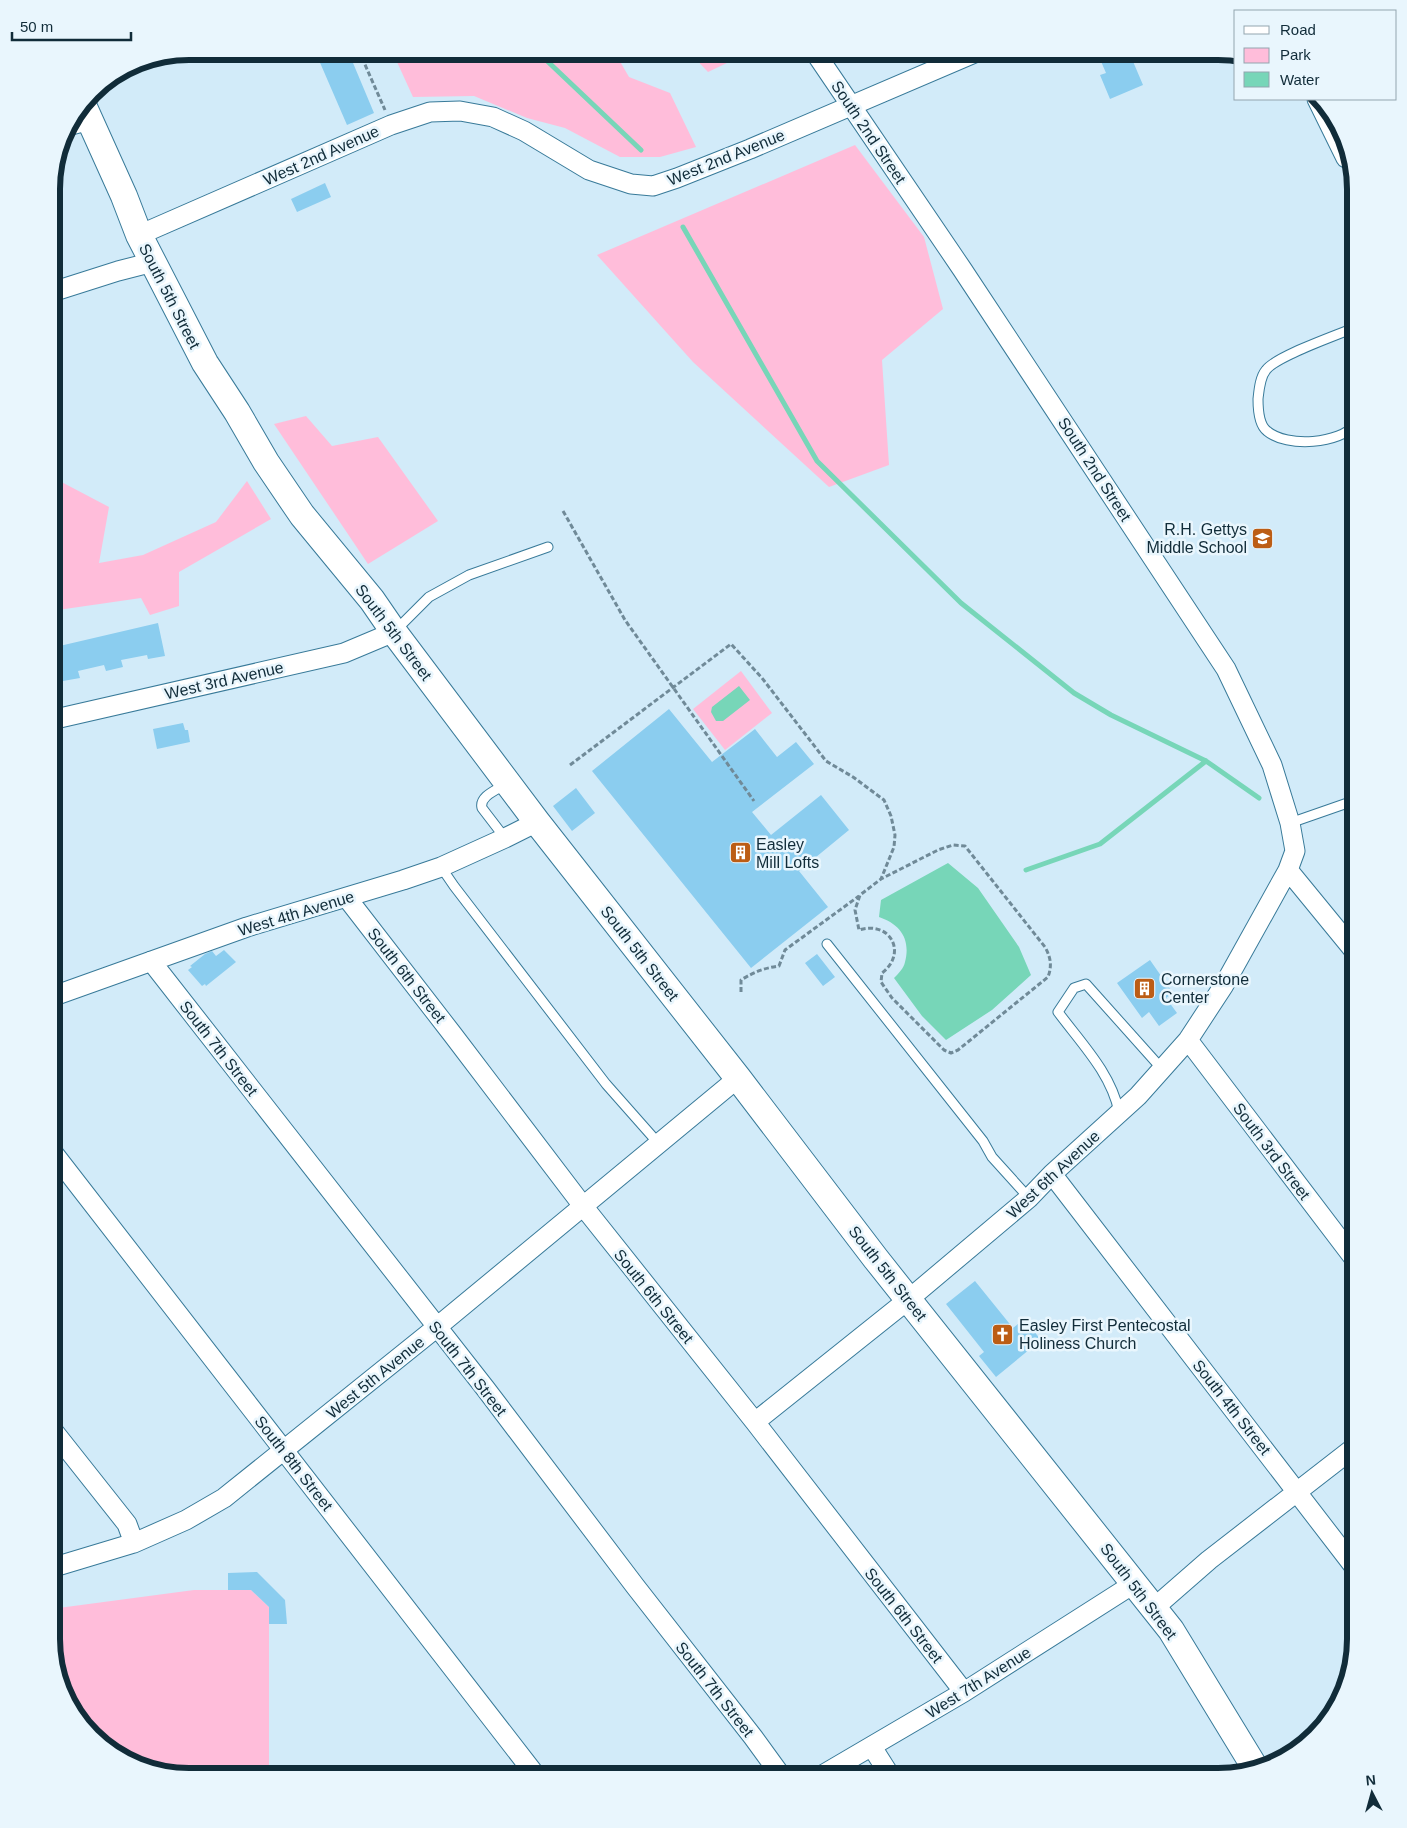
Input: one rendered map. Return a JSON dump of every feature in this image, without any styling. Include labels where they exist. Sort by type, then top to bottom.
[{"type":"street","name":"South 2nd Street","points":[[820,60],[968,277],[1226,668],[1272,765],[1290,823],[1295,851],[1288,870]]},
{"type":"street","name":"West 2nd Avenue","points":[[139,236],[391,124],[430,112],[460,111],[493,117],[524,131],[589,170],[631,184],[652,186],[750,149],[959,60]]},
{"type":"street","name":"South 5th Street","points":[[81,119],[124,196],[139,236],[205,364],[237,412],[266,462],[302,515],[372,600],[537,822],[909,1299],[1171,1630],[1252,1763]]},
{"type":"street","points":[[1330,125],[1337,141]]},
{"type":"street","points":[[60,289],[152,262]]},
{"type":"street","name":"West 3rd Avenue","points":[[60,718],[344,653],[394,632]]},
{"type":"street","name":"West 4th Avenue","points":[[60,994],[247,927],[346,898],[441,867],[537,822]]},
{"type":"street","points":[[1288,870],[1347,942]]},
{"type":"street","name":"West 6th Avenue","points":[[755,1422],[909,1299],[1029,1198],[1052,1174],[1119,1114],[1188,1040],[1224,985],[1288,870]]},
{"type":"street","name":"South 6th Street","points":[[346,898],[454,1035],[583,1206],[755,1422],[964,1692]]},
{"type":"street","name":"South 7th Street","points":[[151,961],[437,1327],[775,1768]]},
{"type":"street","name":"South 3rd Street","points":[[1188,1040],[1347,1249]]},
{"type":"street","name":"West 5th Avenue","points":[[60,1565],[134,1543],[186,1520],[224,1498],[437,1327],[738,1078]]},
{"type":"street","name":"South 8th Street","points":[[60,1162],[530,1768]]},
{"type":"street","name":"South 4th Street","points":[[1052,1174],[1347,1557]]},
{"type":"street","points":[[60,1440],[126,1524],[134,1543]]},
{"type":"street","points":[[1154,1608],[1210,1560],[1347,1453]]},
{"type":"street","name":"West 7th Avenue","points":[[835,1768],[964,1692],[1135,1583]]},
{"type":"street","points":[[872,1747],[886,1768]]},
{"type":"lane","points":[[1347,331],[1287,355],[1266,369],[1259,388],[1258,412],[1265,430],[1283,440],[1305,442],[1330,438],[1347,432]]},
{"type":"lane","points":[[394,632],[429,597],[469,575],[548,546]]},
{"type":"lane","points":[[505,838],[482,808],[481,803],[483,799],[508,782]]},
{"type":"lane","points":[[1290,823],[1347,803]]},
{"type":"lane","points":[[441,867],[606,1084],[659,1144]]},
{"type":"lane","points":[[827,944],[983,1141],[992,1157],[1029,1198]]},
{"type":"lane","points":[[1119,1114],[1115,1095],[1106,1077],[1058,1012],[1074,988],[1086,984],[1162,1069]]},
{"type":"path","points":[[363,60],[391,124]]},
{"type":"path","points":[[562,511],[625,620],[754,801]]},
{"type":"path","points":[[570,765],[731,644],[762,678],[826,761],[853,777],[884,800],[891,816],[894,847],[881,879]]},
{"type":"path","points":[[741,992],[742,980],[760,970],[779,966],[786,950],[881,879],[938,850],[953,845],[965,846],[1045,947],[1050,957],[1051,969],[1048,977],[958,1050],[951,1053],[944,1050],[892,998],[880,982],[882,973],[890,967],[894,957],[894,946],[889,936],[881,930],[870,927],[859,930],[855,910],[860,895]]},
{"type":"green space","points":[[396,60],[619,60],[629,77],[670,93],[696,147],[660,157],[620,157],[565,128],[527,118],[474,96],[413,97]]},
{"type":"green space","points":[[697,60],[728,60],[729,62],[708,72]]},
{"type":"green space","points":[[855,145],[924,237],[943,309],[882,360],[889,465],[829,487],[693,362],[597,255]]},
{"type":"green space","points":[[306,416],[332,446],[378,437],[438,521],[368,564],[274,424]]},
{"type":"green space","points":[[60,481],[109,507],[99,563],[143,555],[216,522],[247,481],[271,519],[179,572],[179,606],[150,615],[141,598],[60,610]]},
{"type":"green space","points":[[741,671],[772,713],[725,750],[693,709]]},
{"type":"green space","points":[[194,1590],[251,1590],[269,1607],[269,1768],[180,1768],[164,1766],[132,1755],[117,1746],[92,1724],[77,1704],[70,1689],[64,1673],[61,1656],[60,1608]]},
{"type":"water","points":[[739,686],[750,700],[723,721],[716,721],[711,712],[712,707]]},
{"type":"water","points":[[948,863],[978,888],[1019,947],[1031,975],[992,1010],[946,1040],[922,1016],[894,978],[901,971],[904,964],[906,954],[905,940],[898,928],[879,917],[881,900]]},
{"type":"building","points":[[319,60],[352,60],[374,113],[347,125]]},
{"type":"building","points":[[1100,60],[1132,60],[1143,85],[1110,99],[1100,75],[1106,73]]},
{"type":"building","points":[[325,183],[331,197],[297,212],[291,199]]},
{"type":"building","points":[[158,623],[165,656],[148,659],[147,655],[121,660],[123,667],[106,671],[104,665],[78,671],[80,678],[63,681],[60,674],[60,646]]},
{"type":"building","name":"Easley Mill Lofts","points":[[669,709],[712,762],[755,729],[777,757],[796,742],[814,764],[752,812],[771,835],[821,795],[849,830],[799,871],[828,907],[751,968],[592,771]]},
{"type":"building","points":[[183,723],[185,730],[188,730],[190,742],[157,749],[153,729]]},
{"type":"building","points":[[576,788],[595,813],[572,831],[553,806]]},
{"type":"building","points":[[224,950],[236,962],[206,986],[205,984],[202,986],[188,970],[192,967],[190,966],[205,954],[212,951],[216,956]]},
{"type":"building","points":[[817,954],[835,977],[823,986],[805,963]]},
{"type":"building","name":"Cornerstone Center","points":[[1150,960],[1173,993],[1166,998],[1177,1013],[1159,1026],[1149,1012],[1142,1018],[1117,983]]},
{"type":"building","name":"Easley First Pentecostal Holiness Church","points":[[975,1281],[1013,1328],[1024,1319],[1041,1340],[996,1377],[979,1356],[984,1352],[946,1304]]},
{"type":"building","points":[[257,1572],[285,1600],[287,1624],[269,1624],[269,1607],[251,1590],[228,1590],[228,1573]]},
{"type":"waterway","points":[[546,60],[641,150]]},
{"type":"waterway","points":[[683,227],[817,461],[961,603],[1074,693],[1111,715],[1206,761],[1259,798]]},
{"type":"waterway","points":[[1026,870],[1100,844],[1206,761]]},
{"type":"place","name":"R.H. Gettys Middle School","points":[[1263,538]]},
{"type":"place","name":"Easley Mill Lofts","points":[[740,853]]},
{"type":"place","name":"Cornerstone Center","points":[[1145,988]]},
{"type":"place","name":"Easley First Pentecostal Holiness Church","points":[[1003,1334]]}]
